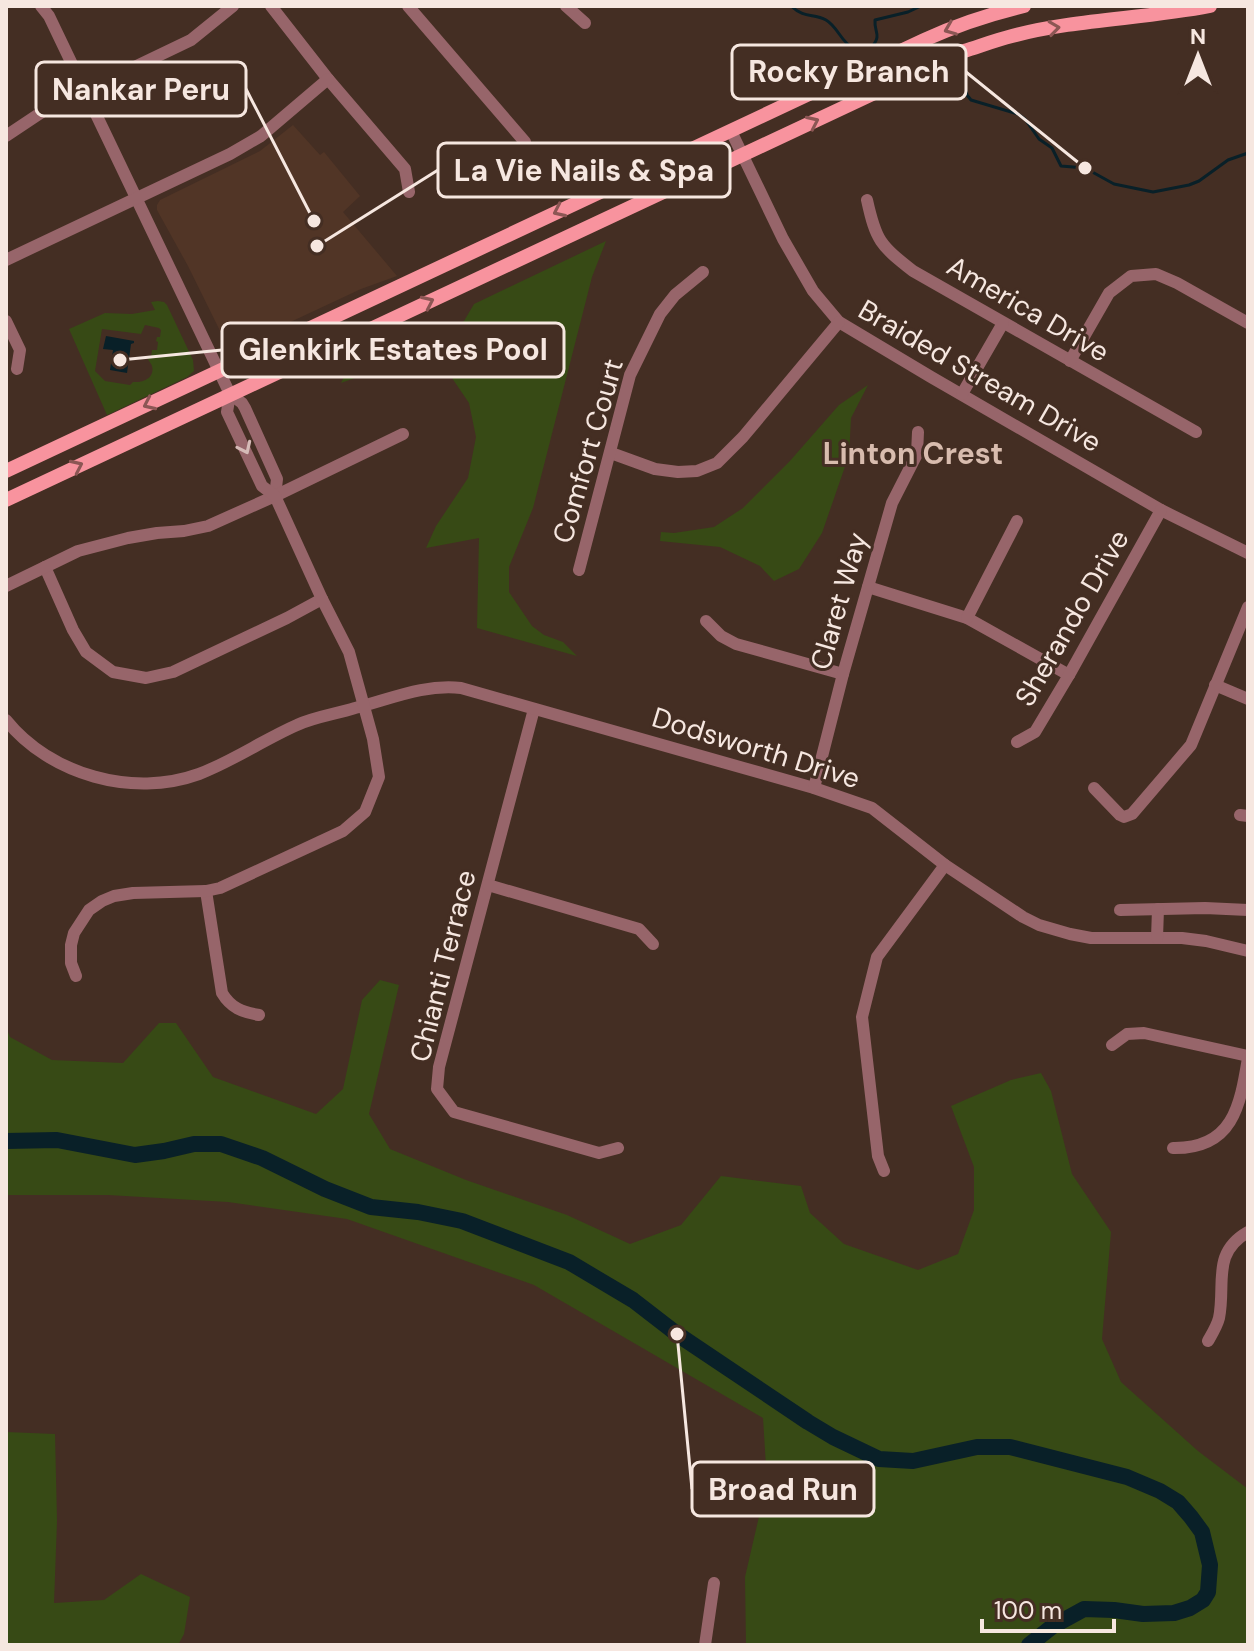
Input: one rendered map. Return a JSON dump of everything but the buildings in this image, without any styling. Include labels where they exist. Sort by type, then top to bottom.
[{"type":"main road","points":[[6,471],[955,26],[1024,6]]},
{"type":"main road","points":[[6,500],[951,57],[993,41],[1042,30],[1210,6]]},
{"type":"street","points":[[41,6],[87,91],[230,394],[227,412],[262,486],[275,496],[349,652],[373,739],[379,777],[365,812],[343,831],[231,884],[206,891],[133,893],[102,901],[89,910],[74,933],[71,963],[76,976]]},
{"type":"street","points":[[6,136],[36,115],[191,40],[233,6]]},
{"type":"street","points":[[271,6],[405,169],[409,192]]},
{"type":"street","points":[[408,6],[525,142]]},
{"type":"street","points":[[566,6],[585,23]]},
{"type":"street","points":[[6,260],[230,154],[261,136],[328,79]]},
{"type":"street","name":"Braided Stream Drive","points":[[731,131],[805,278],[839,322],[1161,510],[1248,553]]},
{"type":"street","name":"America Drive","points":[[867,200],[874,230],[886,249],[913,271],[1196,432]]},
{"type":"street","name":"Comfort Court","points":[[579,570],[630,375],[660,314],[675,295],[703,272]]},
{"type":"street","points":[[1070,361],[1109,293],[1131,276],[1156,274],[1248,323]]},
{"type":"street","points":[[6,321],[20,350],[17,369]]},
{"type":"street","points":[[611,453],[655,469],[678,472],[697,471],[717,463],[743,437],[839,322]]},
{"type":"street","points":[[962,394],[1003,323]]},
{"type":"street","name":"Claret Way","points":[[814,788],[892,503],[917,454],[918,432]]},
{"type":"street","points":[[6,586],[78,551],[128,538],[208,526],[403,434]]},
{"type":"street","name":"Sherando Drive","points":[[1017,742],[1035,732],[1161,510]]},
{"type":"street","points":[[967,618],[1017,521]]},
{"type":"street","points":[[45,567],[86,652],[113,672],[146,678],[173,672],[322,599]]},
{"type":"street","points":[[868,587],[967,618],[1069,675]]},
{"type":"street","points":[[1094,788],[1120,815],[1132,814],[1191,745],[1248,607]]},
{"type":"street","points":[[706,621],[721,636],[736,644],[843,674]]},
{"type":"street","points":[[1215,685],[1248,699]]},
{"type":"street","name":"Dodsworth Drive","points":[[6,720],[32,747],[79,772],[137,784],[159,783],[195,775],[227,762],[300,723],[405,693],[444,686],[461,688],[814,788],[872,808],[945,865],[1039,925],[1091,938],[1206,941],[1248,951]]},
{"type":"street","name":"Chianti Terrace","points":[[534,709],[439,1067],[437,1089],[454,1112],[599,1153],[618,1148]]},
{"type":"street","points":[[884,1171],[878,1156],[862,1017],[877,957],[945,865]]},
{"type":"street","points":[[488,885],[639,929],[653,944]]},
{"type":"street","points":[[206,891],[222,993],[236,1009],[259,1015]]},
{"type":"street","points":[[1157,938],[1158,909]]},
{"type":"street","points":[[1120,910],[1248,910]]},
{"type":"street","points":[[1112,1045],[1127,1034],[1144,1033],[1248,1057],[1240,1103],[1227,1126],[1210,1141],[1198,1146],[1173,1148]]},
{"type":"street","points":[[1208,1341],[1219,1320],[1224,1258],[1236,1240],[1248,1232]]},
{"type":"street","points":[[705,1645],[714,1583]]},
{"type":"shaded area","points":[[293,125],[320,155],[324,152],[360,196],[343,212],[397,276],[231,347],[225,341],[157,205],[160,200],[260,151]]},
{"type":"green space","points":[[606,241],[592,277],[533,508],[509,567],[509,592],[532,626],[544,635],[563,642],[577,656],[477,628],[479,538],[426,548],[436,526],[468,478],[476,437],[469,403],[452,378],[433,358],[421,354],[341,383],[344,377],[416,347],[464,321],[474,304]]},
{"type":"green space","points":[[151,302],[167,305],[193,360],[194,371],[107,415],[69,329],[105,313],[132,314],[155,310]],"holes":[[[145,325],[159,328],[157,350],[152,350],[151,357],[146,356],[152,365],[152,374],[147,379],[130,385],[105,381],[95,371],[102,329],[141,334]]]},
{"type":"green space","points":[[868,385],[851,418],[849,455],[822,533],[799,569],[774,581],[760,566],[720,547],[660,541],[661,532],[714,527],[743,508],[839,405]]},
{"type":"green space","points":[[380,980],[399,985],[369,1114],[390,1149],[466,1180],[567,1215],[630,1244],[681,1225],[721,1176],[801,1186],[810,1213],[844,1244],[918,1270],[958,1254],[974,1210],[974,1167],[951,1106],[1011,1080],[1041,1073],[1051,1091],[1072,1174],[1111,1232],[1102,1339],[1121,1382],[1198,1451],[1248,1489],[1248,1645],[746,1645],[745,1577],[767,1482],[763,1418],[534,1285],[347,1219],[228,1202],[108,1195],[6,1195],[6,1027],[10,1037],[52,1060],[123,1063],[159,1023],[176,1023],[213,1077],[316,1114],[343,1089],[362,1000]]},
{"type":"green space","points":[[6,1432],[55,1434],[57,1521],[54,1603],[104,1600],[141,1574],[190,1597],[184,1634],[178,1645],[6,1645]]},
{"type":"water","points":[[106,336],[134,341],[127,373],[110,370],[113,350],[103,349]]},
{"type":"waterway","points":[[791,6],[801,13],[826,20],[849,45],[857,49],[872,47],[875,43],[875,20],[921,6]]},
{"type":"waterway","points":[[954,75],[964,83],[971,100],[1025,119],[1039,139],[1052,148],[1061,166],[1085,168],[1114,184],[1153,192],[1189,185],[1228,160],[1248,153]]},
{"type":"waterway","points":[[6,1141],[57,1140],[135,1155],[194,1144],[221,1144],[262,1158],[325,1189],[371,1207],[462,1221],[569,1262],[633,1300],[677,1334],[808,1422],[879,1459],[913,1461],[977,1447],[1010,1447],[1127,1477],[1160,1491],[1178,1502],[1202,1532],[1210,1565],[1208,1592],[1203,1600],[1174,1613],[1084,1609],[1053,1626],[1029,1645]]},
{"type":"place","name":"Rocky Branch","points":[[1085,168]]},
{"type":"place","name":"Nankar Peru","points":[[314,221]]},
{"type":"place","name":"La Vie Nails & Spa","points":[[317,246]]},
{"type":"place","name":"Glenkirk Estates Pool","points":[[120,360]]},
{"type":"place","name":"Broad Run","points":[[677,1334]]},
{"type":"district","name":"Linton Crest","points":[[913,453]]}]
